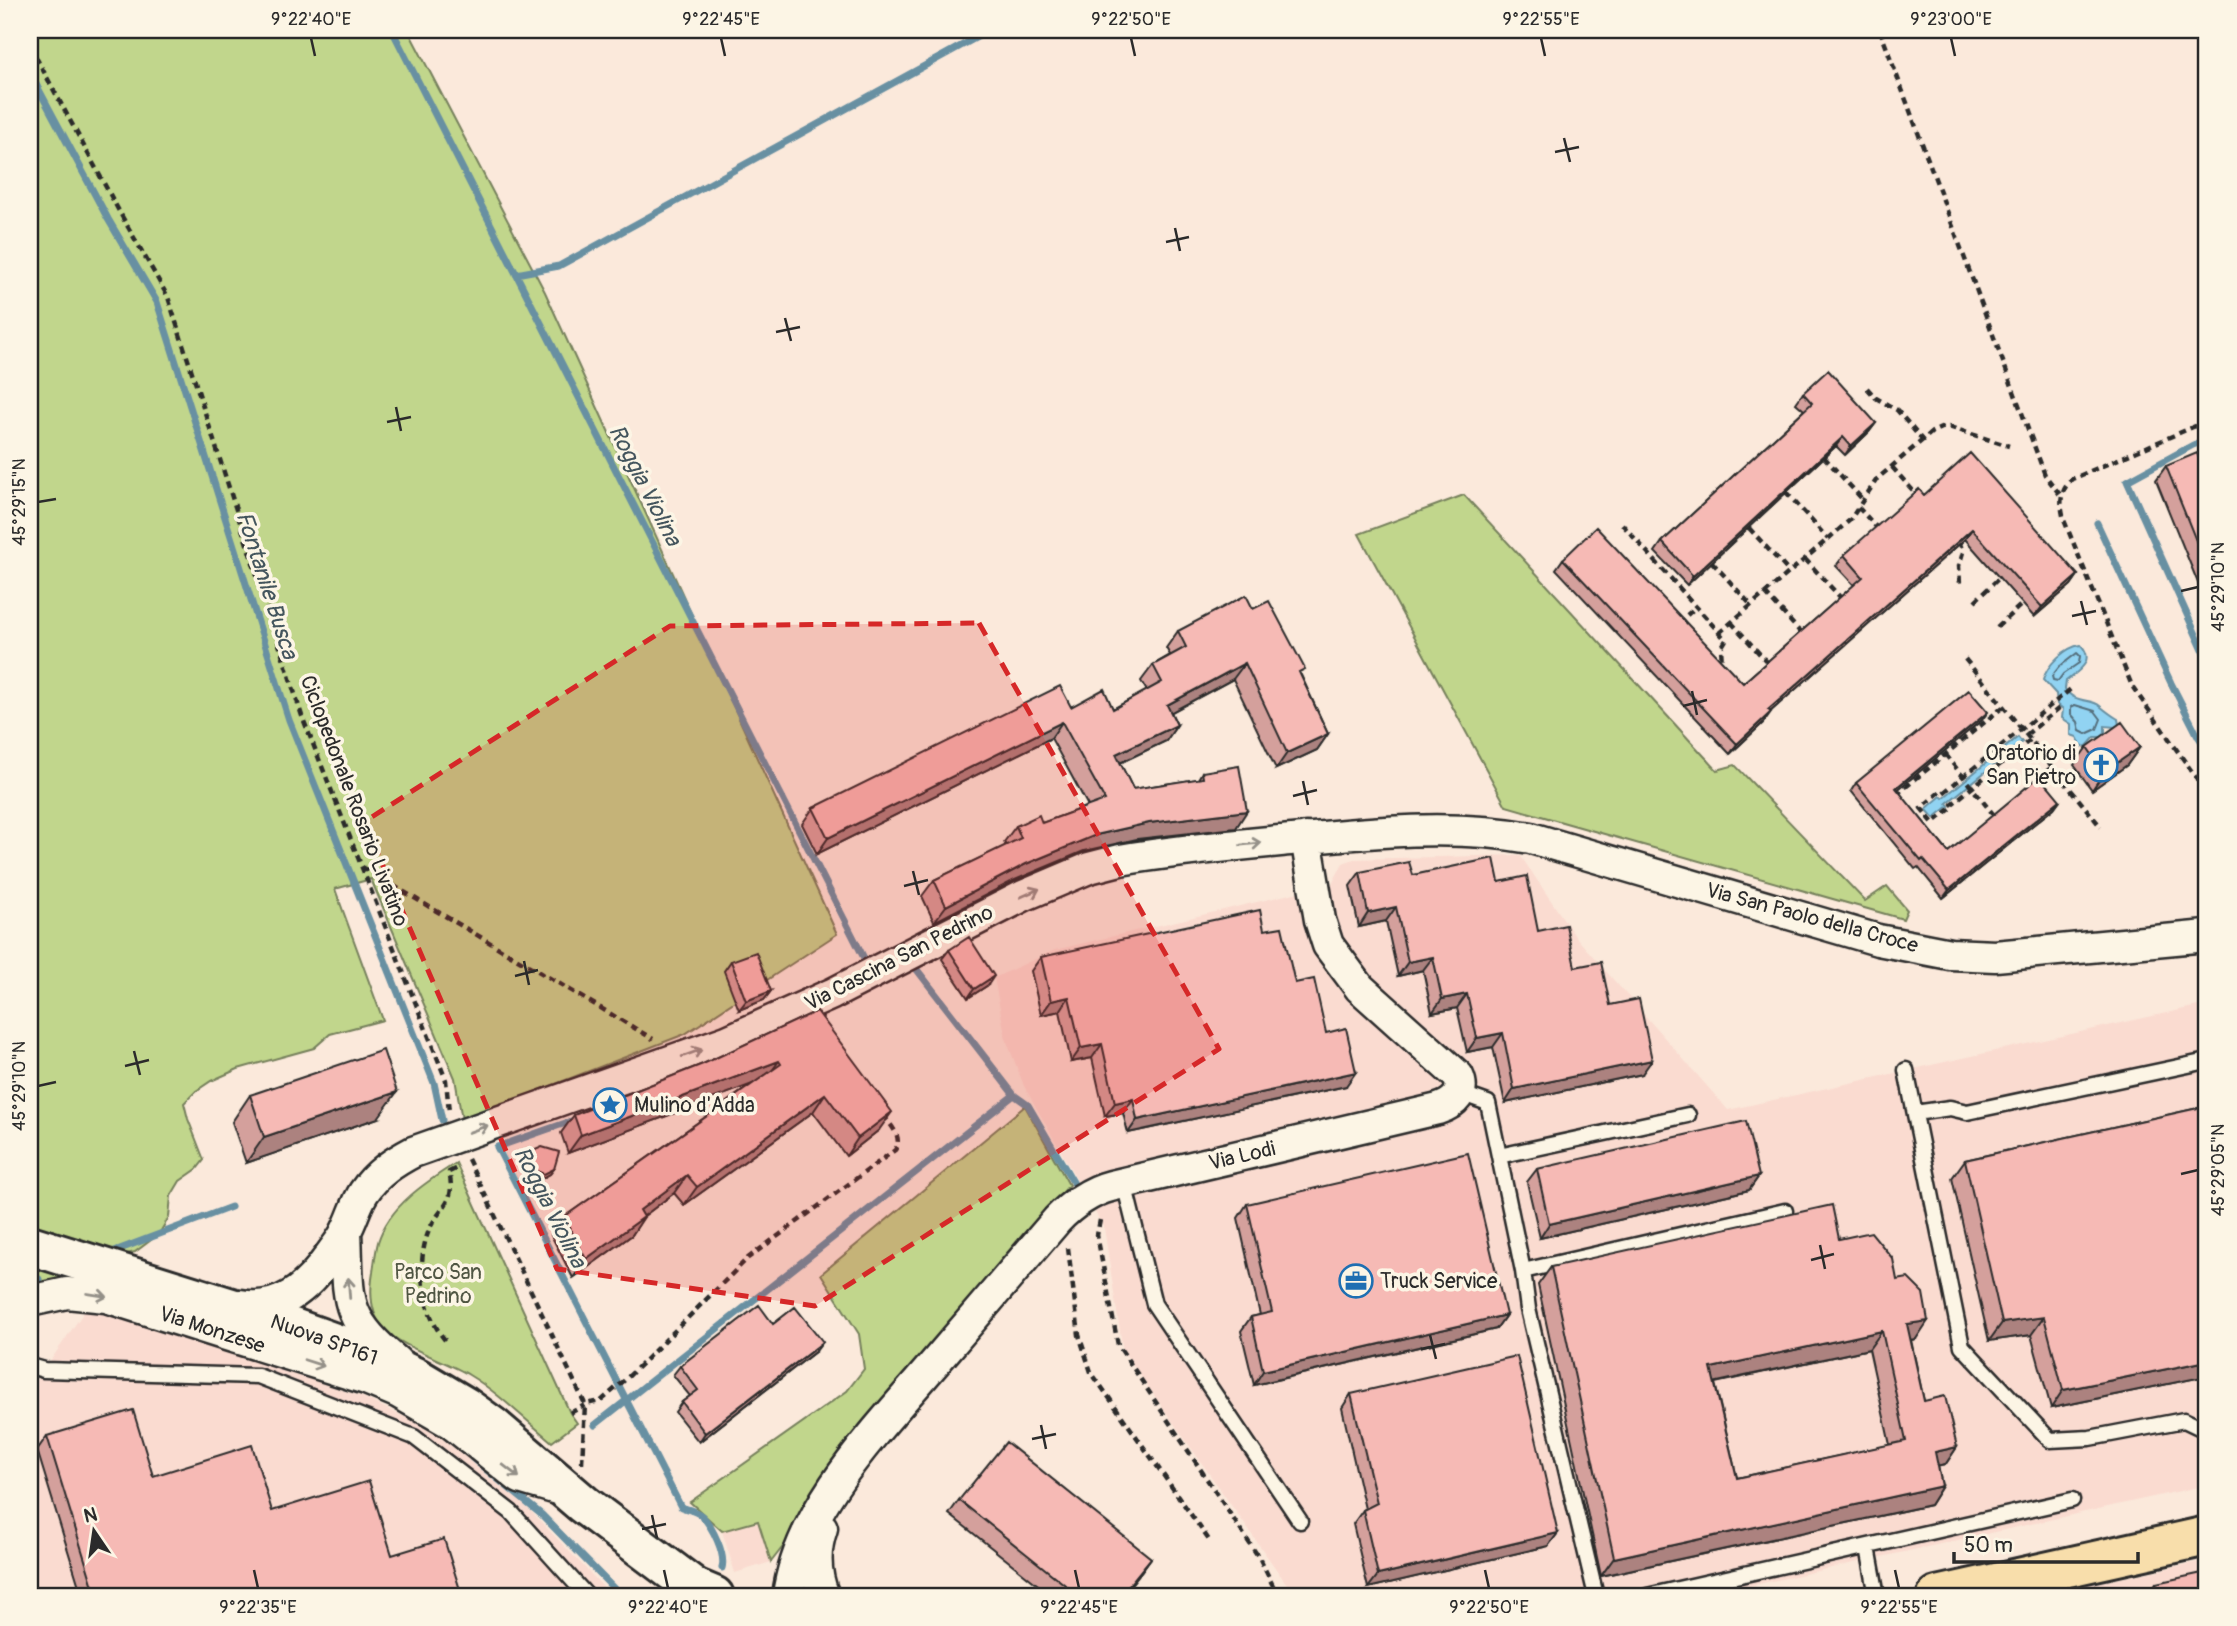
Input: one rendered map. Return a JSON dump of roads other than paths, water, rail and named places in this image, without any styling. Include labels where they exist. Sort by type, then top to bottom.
[{"type":"main road","name":"Nuova SP161","points":[[30,1245],[276,1322],[351,1348],[417,1378],[493,1427],[578,1499],[695,1588],[714,1596]]},
{"type":"main road","name":"Nuova SP161","points":[[578,1499],[635,1569],[662,1596]]},
{"type":"main road","points":[[1937,1596],[2023,1583],[2207,1536]]},
{"type":"street","name":"Via Cascina San Pedrino","points":[[188,1295],[250,1306],[285,1300],[309,1283],[346,1232],[359,1200],[372,1182],[389,1166],[414,1152],[463,1149],[786,1016],[1023,896],[1089,868],[1147,855],[1336,834],[1434,831],[1508,833]]},
{"type":"street","name":"Via San Paolo della Croce","points":[[1508,833],[1878,940],[1950,954],[1995,956],[2207,936]]},
{"type":"street","points":[[1306,838],[1320,919],[1328,946],[1360,988],[1458,1076],[1460,1093]]},
{"type":"street","name":"Via Lodi","points":[[788,1596],[802,1548],[836,1484],[862,1447],[1065,1212],[1114,1185],[1438,1109],[1452,1104],[1460,1093]]},
{"type":"street","name":"Via Cascina San Pedrino","points":[[346,1232],[349,1295],[355,1317],[371,1340],[417,1378]]},
{"type":"street","name":"Via Monzese","points":[[30,1301],[67,1293],[106,1297],[366,1379],[399,1393],[451,1423],[520,1478],[578,1499]]},
{"type":"street","name":"Via Lodi","points":[[824,1596],[817,1573],[817,1547],[836,1484]]},
{"type":"lane","points":[[1915,1113],[1950,1108],[1967,1112],[2207,1061]]},
{"type":"lane","points":[[1906,1070],[1962,1346],[2050,1440],[2090,1438],[2183,1420],[2207,1431]]},
{"type":"lane","points":[[1460,1093],[1488,1103],[1523,1270],[1528,1309],[1596,1596]]},
{"type":"lane","points":[[1499,1156],[1688,1115]]},
{"type":"lane","points":[[1114,1185],[1154,1304],[1300,1521]]},
{"type":"lane","points":[[1523,1270],[1785,1211]]},
{"type":"lane","points":[[30,1366],[44,1370],[257,1376],[414,1437],[511,1512],[587,1596]]},
{"type":"lane","points":[[1647,1596],[2072,1500]]},
{"type":"lane","points":[[1868,1547],[1877,1596]]},
{"type":"water","points":[[2081,645],[2087,656],[2086,661],[2080,670],[2066,681],[2065,689],[2073,697],[2100,706],[2118,719],[2119,725],[2105,726],[2105,734],[2102,737],[2095,737],[2087,746],[2082,747],[2077,737],[2071,735],[2071,724],[2062,718],[2063,709],[2057,704],[2056,694],[2043,680],[2048,668],[2057,658],[2069,649]]},
{"type":"water","points":[[2018,737],[2022,742],[1947,803],[1949,806],[1934,818],[1926,809],[1941,796],[1943,798]]},
{"type":"waterway","name":"Roggia Violina","points":[[392,30],[864,958]]},
{"type":"waterway","points":[[516,274],[559,266],[990,30]]},
{"type":"waterway","name":"Fontanile Busca","points":[[30,73],[108,219],[157,302],[289,720],[434,1083],[442,1120]]},
{"type":"waterway","points":[[2207,440],[2127,481],[2207,659]]},
{"type":"waterway","points":[[2097,523],[2171,683],[2207,749]]},
{"type":"waterway","points":[[595,1425],[1014,1095],[911,962]]},
{"type":"waterway","points":[[1014,1095],[1028,1105],[1073,1182]]},
{"type":"waterway","name":"Roggia Violina","points":[[577,1119],[497,1147],[681,1507],[700,1514],[714,1533],[722,1555],[722,1568]]},
{"type":"waterway","points":[[112,1252],[231,1207]]},
{"type":"waterway","points":[[30,1282],[39,1279]]},
{"type":"waterway","points":[[472,1458],[542,1515],[621,1596]]},
{"type":"place","name":"Oratorio di San Pietro","points":[[2101,765]]},
{"type":"place","name":"Mulino d'Adda","points":[[610,1105]]},
{"type":"place","name":"Truck Service","points":[[1356,1281]]},
{"type":"park label","name":"Parco San Pedrino","points":[[438,1284]]}]
